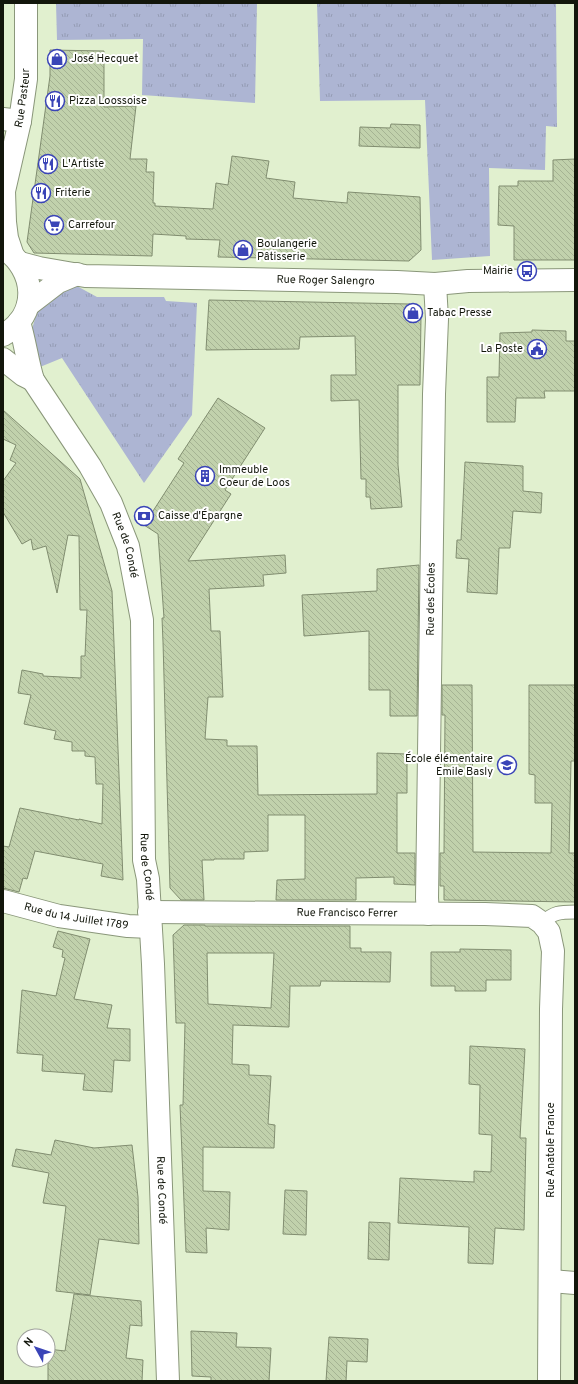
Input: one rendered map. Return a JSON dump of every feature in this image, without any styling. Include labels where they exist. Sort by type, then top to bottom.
[{"type":"street","name":"Rue Pasteur","points":[[26,3],[26,79],[10,120],[4,192],[7,238],[12,255],[28,277],[30,293],[24,313],[24,335],[28,366],[33,380]]},
{"type":"street","name":"Rue Roger Salengro","points":[[12,255],[39,268],[85,276],[435,284],[468,281],[575,280]]},
{"type":"street","points":[[3,335],[9,332],[24,313],[58,282],[77,274]]},
{"type":"street","name":"Rue des Écoles","points":[[428,914],[434,394],[437,320],[435,284]]},
{"type":"street","points":[[3,359],[23,375],[33,380]]},
{"type":"street","name":"Rue de Condé","points":[[33,380],[90,466],[111,503],[128,546],[142,620],[144,860],[148,879],[154,964],[168,1381]]},
{"type":"street","name":"Rue du 14 Juillet 1789","points":[[3,901],[59,916],[128,926],[150,919]]},
{"type":"street","name":"Rue Francisco Ferrer","points":[[150,919],[428,914],[532,916],[542,923]]},
{"type":"street","name":"Rue Anatole France","points":[[542,923],[549,932],[553,951],[551,1009],[551,1281],[549,1381]]},
{"type":"street","points":[[551,1281],[575,1283]]},
{"type":"lane","points":[[542,923],[550,915],[563,912],[575,912]]},
{"type":"green space","points":[[56,3],[257,3],[255,103],[142,95],[143,39],[57,40]]},
{"type":"green space","points":[[317,3],[556,3],[557,127],[546,126],[545,170],[489,168],[490,256],[432,260],[425,100],[320,101]]},
{"type":"green space","points":[[75,285],[97,297],[164,297],[166,301],[197,303],[192,415],[144,483],[62,358],[40,367],[32,349],[32,329],[37,312],[50,297]]},
{"type":"building","points":[[50,50],[104,51],[104,107],[136,106],[130,159],[147,159],[146,172],[154,172],[153,203],[155,203],[155,206],[213,209],[216,183],[228,185],[232,156],[269,161],[266,178],[295,182],[293,198],[347,203],[348,192],[420,197],[421,250],[409,261],[218,257],[220,240],[186,239],[186,236],[153,234],[152,256],[34,253],[27,242],[50,76]]},
{"type":"building","points":[[391,124],[420,125],[420,148],[359,146],[360,127],[390,128]]},
{"type":"building","points":[[575,159],[575,260],[514,260],[514,226],[498,225],[499,186],[518,186],[518,181],[553,181],[553,160]]},
{"type":"building","points":[[209,300],[410,304],[421,316],[420,385],[398,385],[398,465],[402,507],[371,509],[370,497],[366,497],[366,479],[361,479],[359,400],[331,401],[331,375],[356,375],[355,336],[300,337],[299,349],[206,350]]},
{"type":"building","points":[[532,330],[566,331],[566,341],[575,341],[575,391],[544,391],[545,398],[516,398],[515,422],[487,422],[487,377],[499,377],[500,333],[532,332]]},
{"type":"building","points":[[218,398],[265,428],[225,490],[231,494],[188,561],[285,555],[286,573],[263,575],[264,586],[209,589],[211,631],[220,631],[223,697],[208,697],[205,739],[227,740],[227,746],[257,746],[258,795],[377,794],[377,753],[407,754],[407,793],[397,793],[397,853],[415,853],[415,885],[394,884],[394,877],[356,878],[356,900],[276,900],[277,880],[305,879],[305,815],[268,815],[268,851],[244,852],[244,859],[202,860],[204,900],[181,900],[170,888],[162,618],[164,618],[158,534],[144,525],[184,463],[178,459]]},
{"type":"building","points":[[3,410],[80,479],[112,591],[123,880],[101,876],[103,864],[35,851],[27,879],[23,878],[19,892],[3,888],[3,846],[9,847],[20,808],[102,824],[103,784],[96,784],[95,757],[85,756],[85,751],[72,751],[72,742],[54,739],[56,731],[24,724],[31,695],[18,693],[22,670],[43,674],[43,676],[81,678],[81,656],[85,656],[87,610],[80,610],[79,536],[68,535],[57,593],[46,546],[33,550],[31,539],[22,544],[3,512],[3,481],[16,463],[10,460],[16,445],[3,439]]},
{"type":"building","points":[[465,462],[523,466],[523,491],[542,493],[541,513],[513,511],[510,548],[499,548],[497,594],[467,592],[469,559],[456,558],[457,540],[461,540]]},
{"type":"building","points":[[419,565],[417,716],[390,716],[390,690],[369,690],[369,631],[304,636],[302,595],[377,591],[377,569]]},
{"type":"building","points":[[442,685],[472,685],[473,852],[551,853],[552,803],[535,803],[535,775],[529,774],[529,685],[575,685],[575,761],[571,761],[569,853],[575,853],[575,902],[444,900],[444,886],[440,886],[440,853],[444,853],[445,715],[442,715]]},
{"type":"building","points":[[184,925],[350,926],[350,948],[361,948],[361,952],[391,952],[390,982],[321,981],[320,986],[290,986],[289,1027],[233,1025],[232,1064],[249,1065],[249,1075],[271,1076],[268,1124],[275,1125],[274,1148],[203,1147],[203,1191],[230,1192],[229,1230],[206,1228],[207,1253],[186,1252],[180,1105],[183,1105],[185,1023],[176,1023],[173,935]],"holes":[[[207,953],[274,953],[271,1008],[208,1004]]]},
{"type":"building","points":[[58,931],[90,939],[74,999],[112,1005],[107,1028],[130,1029],[130,1061],[114,1060],[112,1092],[83,1090],[85,1074],[42,1071],[43,1055],[17,1053],[22,990],[56,996],[65,958],[62,957],[63,950],[53,947]]},
{"type":"building","points":[[460,949],[511,950],[511,980],[486,980],[486,991],[455,991],[455,986],[431,986],[431,952],[460,952]]},
{"type":"building","points":[[470,1046],[525,1049],[520,1138],[526,1138],[524,1230],[495,1228],[493,1264],[468,1263],[469,1227],[398,1223],[400,1178],[474,1182],[474,1171],[491,1172],[492,1135],[479,1134],[480,1085],[469,1084]]},
{"type":"building","points":[[55,1140],[94,1148],[132,1145],[138,1197],[139,1244],[99,1239],[90,1295],[56,1291],[66,1206],[43,1203],[49,1173],[12,1166],[16,1149],[51,1155]]},
{"type":"building","points":[[285,1190],[307,1191],[306,1235],[283,1234]]},
{"type":"building","points":[[369,1222],[390,1223],[389,1260],[368,1259]]},
{"type":"building","points":[[74,1294],[141,1301],[142,1326],[130,1325],[126,1358],[143,1360],[142,1381],[48,1381],[48,1368],[56,1368],[56,1350],[65,1351]]},
{"type":"building","points":[[191,1331],[237,1333],[236,1347],[271,1348],[269,1381],[211,1381],[211,1377],[192,1376]]},
{"type":"building","points":[[329,1337],[368,1339],[367,1362],[347,1361],[346,1381],[326,1381]]},
{"type":"place","name":"José Hecquet","points":[[57,59]]},
{"type":"place","name":"Pizza Loossoise","points":[[55,101]]},
{"type":"place","name":"L'Artiste","points":[[48,164]]},
{"type":"place","name":"Friterie","points":[[41,193]]},
{"type":"place","name":"Carrefour","points":[[54,225]]},
{"type":"place","name":"Boulangerie Pâtisserie","points":[[243,250]]},
{"type":"place","name":"Mairie","points":[[527,271]]},
{"type":"place","name":"Tabac Presse","points":[[413,313]]},
{"type":"place","name":"La Poste","points":[[537,349]]},
{"type":"place","name":"Immeuble Coeur de Loos","points":[[205,476]]},
{"type":"place","name":"Caisse d'Épargne","points":[[144,516]]},
{"type":"place","name":"École élémentaire Emile Basly","points":[[507,765]]}]
